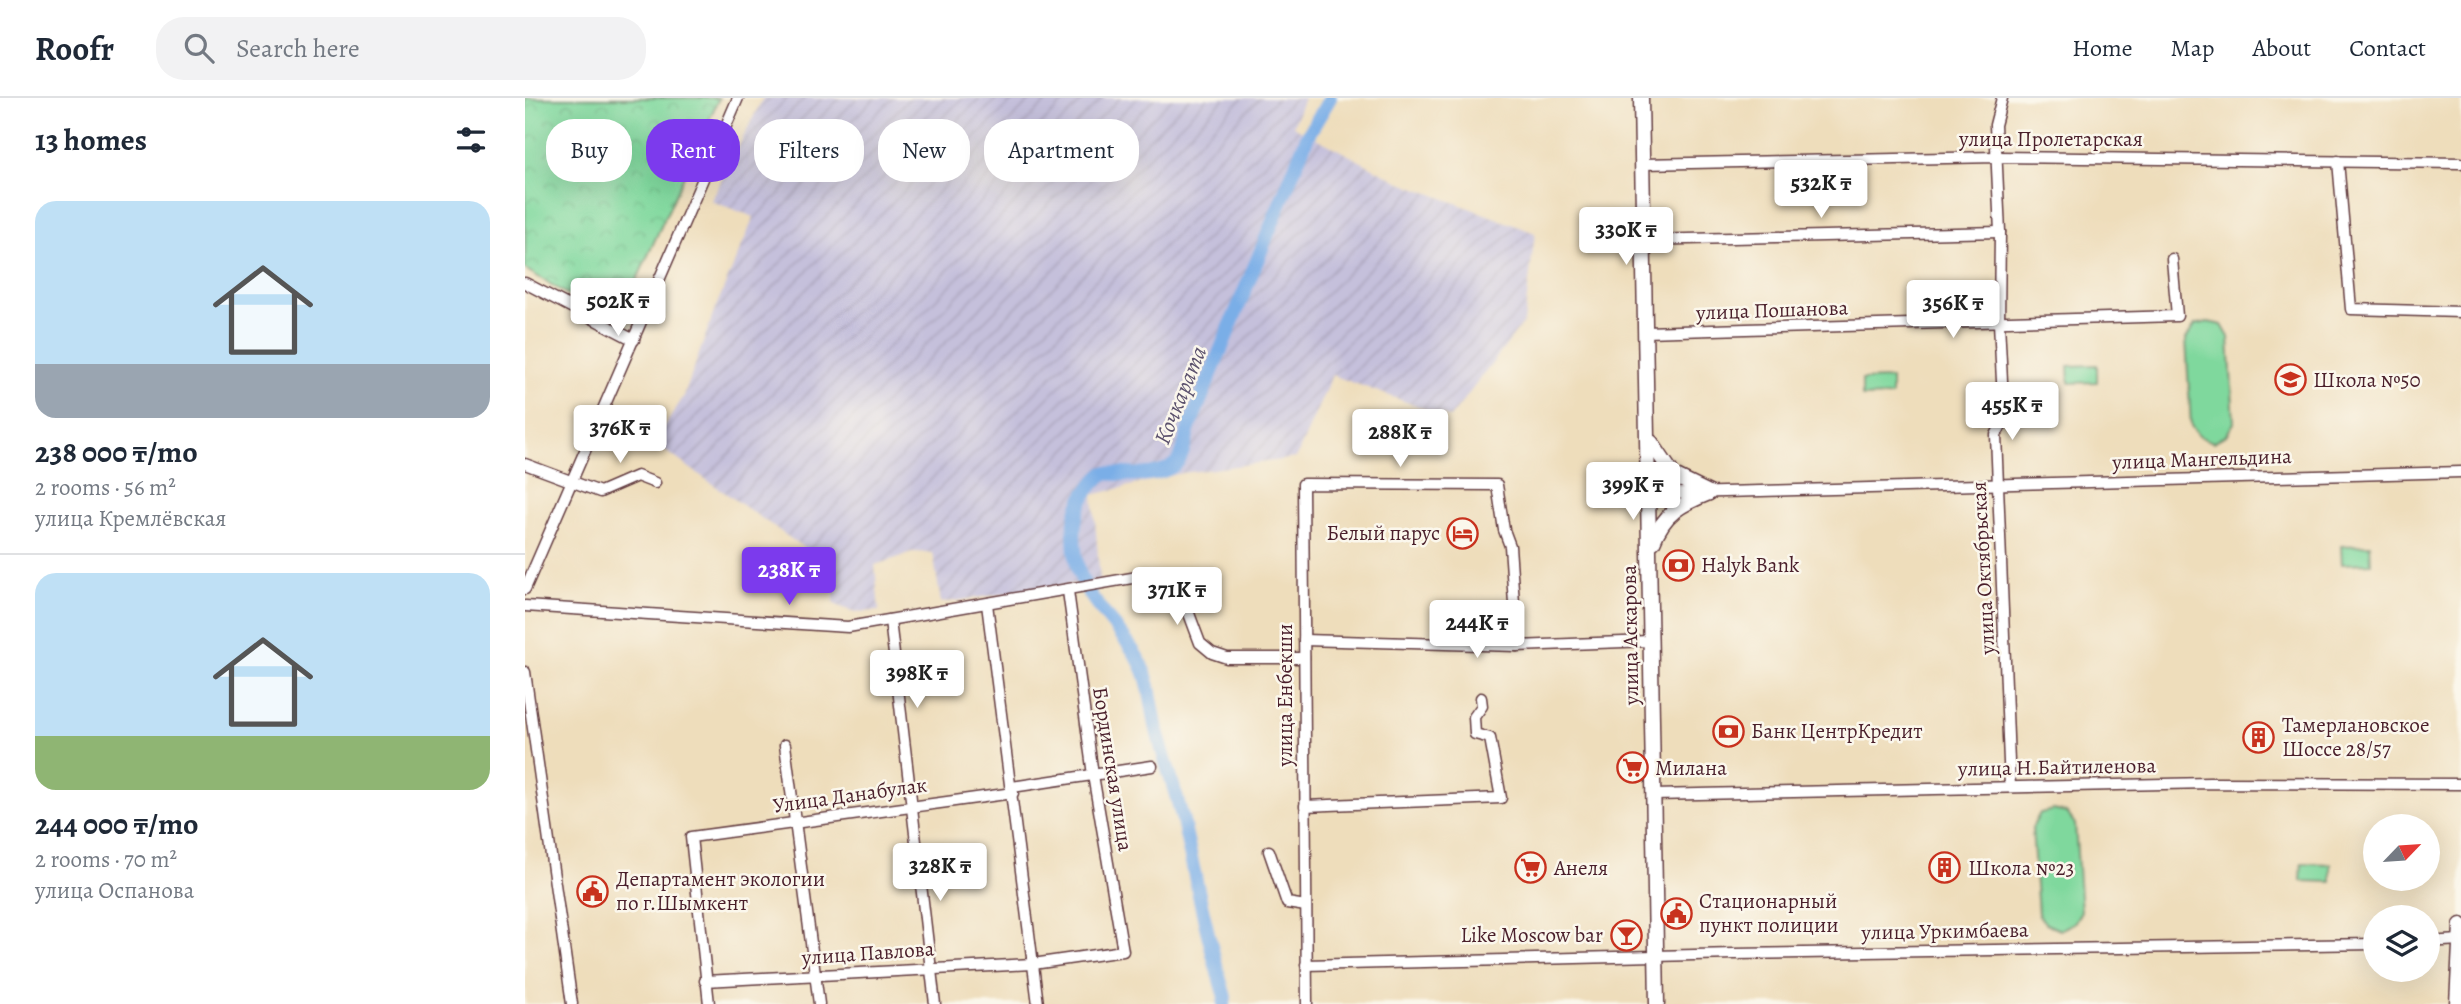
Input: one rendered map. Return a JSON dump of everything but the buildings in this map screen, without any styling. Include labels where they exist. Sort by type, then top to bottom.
[{"type":"main road","name":"улица Аскарова","points":[[1641,98],[1657,1004]]},
{"type":"main road","points":[[1648,435],[1658,456],[1674,476],[1709,493]]},
{"type":"main road","points":[[1650,550],[1662,520],[1672,510],[1709,493]]},
{"type":"main road","points":[[2457,1004],[2461,925]]},
{"type":"street","points":[[525,589],[738,98]]},
{"type":"street","name":"улица Октябрьская","points":[[2002,98],[1995,125],[2004,420],[1996,435],[2010,787]]},
{"type":"street","name":"улица Пролетарская","points":[[1642,164],[1997,157],[2461,163]]},
{"type":"street","points":[[2338,161],[2351,309],[2461,312]]},
{"type":"street","points":[[1643,240],[2000,232]]},
{"type":"street","name":"улица Пошанова","points":[[1645,332],[2177,316],[2172,259]]},
{"type":"street","points":[[525,283],[634,340]]},
{"type":"street","points":[[525,464],[600,492],[637,476],[656,482]]},
{"type":"street","name":"улица Мангельдина","points":[[1650,494],[2461,472]]},
{"type":"street","name":"улица Енбекши","points":[[1307,1004],[1303,484],[1497,485],[1504,530],[1510,546],[1517,646]]},
{"type":"street","points":[[525,606],[848,627],[1155,574],[1169,575],[1178,584],[1200,643],[1212,653],[1227,658],[1304,658]]},
{"type":"street","name":"Бординская улица","points":[[1068,591],[1093,775],[1123,951]]},
{"type":"street","points":[[986,604],[1013,790],[1038,1004]]},
{"type":"street","points":[[890,620],[935,1004]]},
{"type":"street","points":[[1304,640],[1517,646],[1650,641]]},
{"type":"street","points":[[525,672],[572,1004]]},
{"type":"street","points":[[1305,806],[1501,798],[1490,738],[1475,734],[1474,717],[1482,706],[1481,698]]},
{"type":"street","points":[[785,745],[819,1004]]},
{"type":"street","name":"Улица Данабулак","points":[[705,981],[691,837],[1013,790],[1152,766]]},
{"type":"street","name":"улица Н.Байтиленова","points":[[1654,795],[2210,783],[2461,784]]},
{"type":"street","points":[[1269,851],[1287,903],[1306,906]]},
{"type":"street","points":[[2440,941],[2460,940]]},
{"type":"street","name":"улица Уркимбаева","points":[[1306,965],[2363,944]]},
{"type":"street","name":"улица Павлова","points":[[705,981],[816,978],[932,967],[1033,964],[1123,951]]},
{"type":"street","points":[[705,981],[709,1004]]},
{"type":"shaded area","points":[[763,98],[1304,98],[1293,126],[1398,181],[1535,233],[1524,322],[1450,418],[1332,375],[1296,458],[1182,473],[1093,495],[1100,580],[941,603],[933,553],[915,552],[875,565],[879,611],[853,612],[834,604],[834,569],[654,443],[684,396],[715,309],[754,217],[711,201],[721,182],[740,182],[740,144]]},
{"type":"green space","points":[[525,98],[719,98],[710,119],[646,119],[646,182],[681,182],[617,324],[525,269]]},
{"type":"green space","points":[[2208,322],[2222,325],[2229,337],[2234,423],[2226,435],[2213,442],[2198,436],[2191,426],[2186,339],[2195,325]]},
{"type":"green space","points":[[2097,365],[2097,382],[2069,383],[2068,366]]},
{"type":"green space","points":[[1891,379],[1891,396],[1862,397],[1862,380]]},
{"type":"green space","points":[[2370,545],[2371,563],[2342,564],[2341,546]]},
{"type":"green space","points":[[2053,810],[2067,813],[2075,824],[2081,911],[2074,923],[2060,930],[2046,924],[2038,914],[2032,828],[2040,813]]},
{"type":"green space","points":[[2302,863],[2331,864],[2331,882],[2301,881]]},
{"type":"waterway","name":"Кочкарата","points":[[1224,1004],[1225,997],[1207,931],[1183,821],[1158,734],[1146,676],[1131,647],[1098,606],[1081,579],[1075,550],[1075,525],[1080,503],[1104,473],[1154,473],[1164,471],[1179,460],[1189,428],[1308,135],[1330,98]]},
{"type":"place","name":"Школа №50","points":[[2290,380]]},
{"type":"place","name":"Белый парус","points":[[1463,533]]},
{"type":"place","name":"Halyk Bank","points":[[1678,565]]},
{"type":"place","name":"Банк ЦентрКредит","points":[[1728,731]]},
{"type":"place","name":"Тамерлановское Шоссе 28/57","points":[[2259,737]]},
{"type":"place","name":"Милана","points":[[1632,768]]},
{"type":"place","name":"Анеля","points":[[1531,868]]},
{"type":"place","name":"Школа №23","points":[[1945,868]]},
{"type":"place","name":"Департамент экологии по г.Шымкент","points":[[593,891]]},
{"type":"place","name":"Стационарный пункт полиции","points":[[1676,913]]},
{"type":"place","name":"Like Moscow bar","points":[[1626,935]]}]
